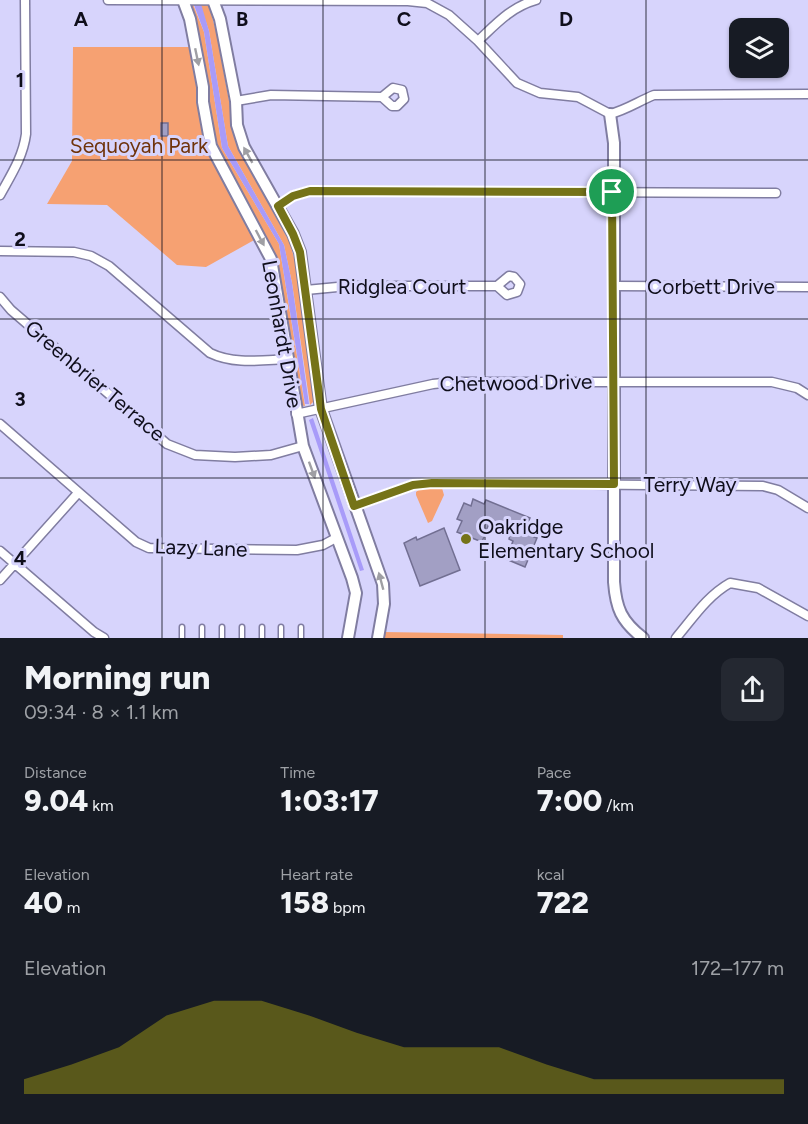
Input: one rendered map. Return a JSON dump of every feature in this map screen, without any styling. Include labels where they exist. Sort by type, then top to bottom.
[{"type":"street","points":[[0,195],[19,162],[26,134],[25,0]]},
{"type":"street","points":[[108,0],[408,0],[427,3],[449,15],[478,41],[509,75],[524,86],[540,93],[578,97],[610,114],[622,111],[654,95],[808,94]]},
{"type":"street","name":"Leonhardt Drive","points":[[183,0],[190,19],[211,146],[271,259],[289,359],[309,412],[354,506],[383,584],[384,604],[378,638]]},
{"type":"street","name":"Leonhardt Drive","points":[[213,0],[220,19],[236,101],[237,125],[244,147],[293,234],[300,252],[306,290],[309,412],[303,446],[356,592],[348,638]]},
{"type":"street","points":[[478,41],[509,11],[536,0]]},
{"type":"street","points":[[236,101],[271,95],[382,97]]},
{"type":"street","points":[[610,114],[614,143],[612,192],[616,603],[629,627],[643,638]]},
{"type":"street","points":[[278,206],[293,196],[310,191],[776,193]]},
{"type":"street","points":[[0,251],[74,252],[91,256],[109,266],[210,353],[232,361],[289,359]]},
{"type":"street","name":"Ridglea Court","points":[[306,290],[348,286],[497,286]]},
{"type":"street","name":"Corbett Drive","points":[[614,286],[808,287]]},
{"type":"street","name":"Greenbrier Terrace","points":[[0,297],[11,310],[167,444],[195,455],[235,457],[272,455],[303,446]]},
{"type":"street","name":"Chetwood Drive","points":[[309,412],[433,384],[452,382],[772,382],[797,388],[808,395]]},
{"type":"street","name":"Lazy Lane","points":[[0,424],[136,542],[149,548],[297,550],[323,545],[336,538]]},
{"type":"street","name":"Terry Way","points":[[354,506],[413,485],[432,483],[764,486],[778,489],[808,508]]},
{"type":"street","points":[[0,580],[78,493]]},
{"type":"street","points":[[0,551],[94,632],[104,638]]},
{"type":"street","points":[[676,638],[705,603],[720,588],[730,583],[758,588],[808,616]]},
{"type":"lane","points":[[182,627],[182,638]]},
{"type":"lane","points":[[202,627],[202,638]]},
{"type":"lane","points":[[222,627],[222,638]]},
{"type":"lane","points":[[242,627],[242,638]]},
{"type":"lane","points":[[262,627],[262,638]]},
{"type":"lane","points":[[281,627],[281,638]]},
{"type":"lane","points":[[301,627],[301,638]]},
{"type":"green space","points":[[193,4],[204,32],[222,148],[279,244],[305,406],[300,405],[274,256],[216,148],[190,7]]},
{"type":"green space","points":[[200,4],[209,6],[217,35],[237,145],[290,243],[298,272],[315,400],[310,405],[292,283],[284,245],[228,146],[209,31]]},
{"type":"green space","name":"Sequoyah Park","points":[[73,47],[190,47],[209,156],[256,239],[206,267],[177,265],[107,205],[47,204],[72,161]]},
{"type":"green space","points":[[421,488],[442,488],[444,495],[432,521],[428,523],[416,492]]},
{"type":"green space","points":[[384,632],[563,635],[563,638],[383,638]]},
{"type":"shaded area","points":[[194,5],[201,5],[209,31],[228,146],[284,245],[292,283],[309,404],[305,404],[279,244],[222,148],[204,32]]},
{"type":"shaded area","points":[[313,418],[364,570],[360,571],[309,420]]},
{"type":"building","points":[[161,123],[168,123],[168,136],[161,136]]},
{"type":"building","points":[[473,499],[484,504],[486,500],[530,518],[526,527],[536,532],[534,537],[537,538],[525,567],[506,559],[513,541],[509,539],[510,535],[488,526],[482,542],[457,532],[462,521],[457,519],[464,503],[471,506]]},
{"type":"building","points":[[444,528],[460,570],[420,586],[404,543]]},
{"type":"place","name":"Oakridge Elementary School","points":[[466,539]]},
{"type":"route","points":[[310,191],[612,192],[614,484],[432,483],[413,485],[354,506],[321,409],[300,252],[278,206],[293,196],[310,191]]}]
